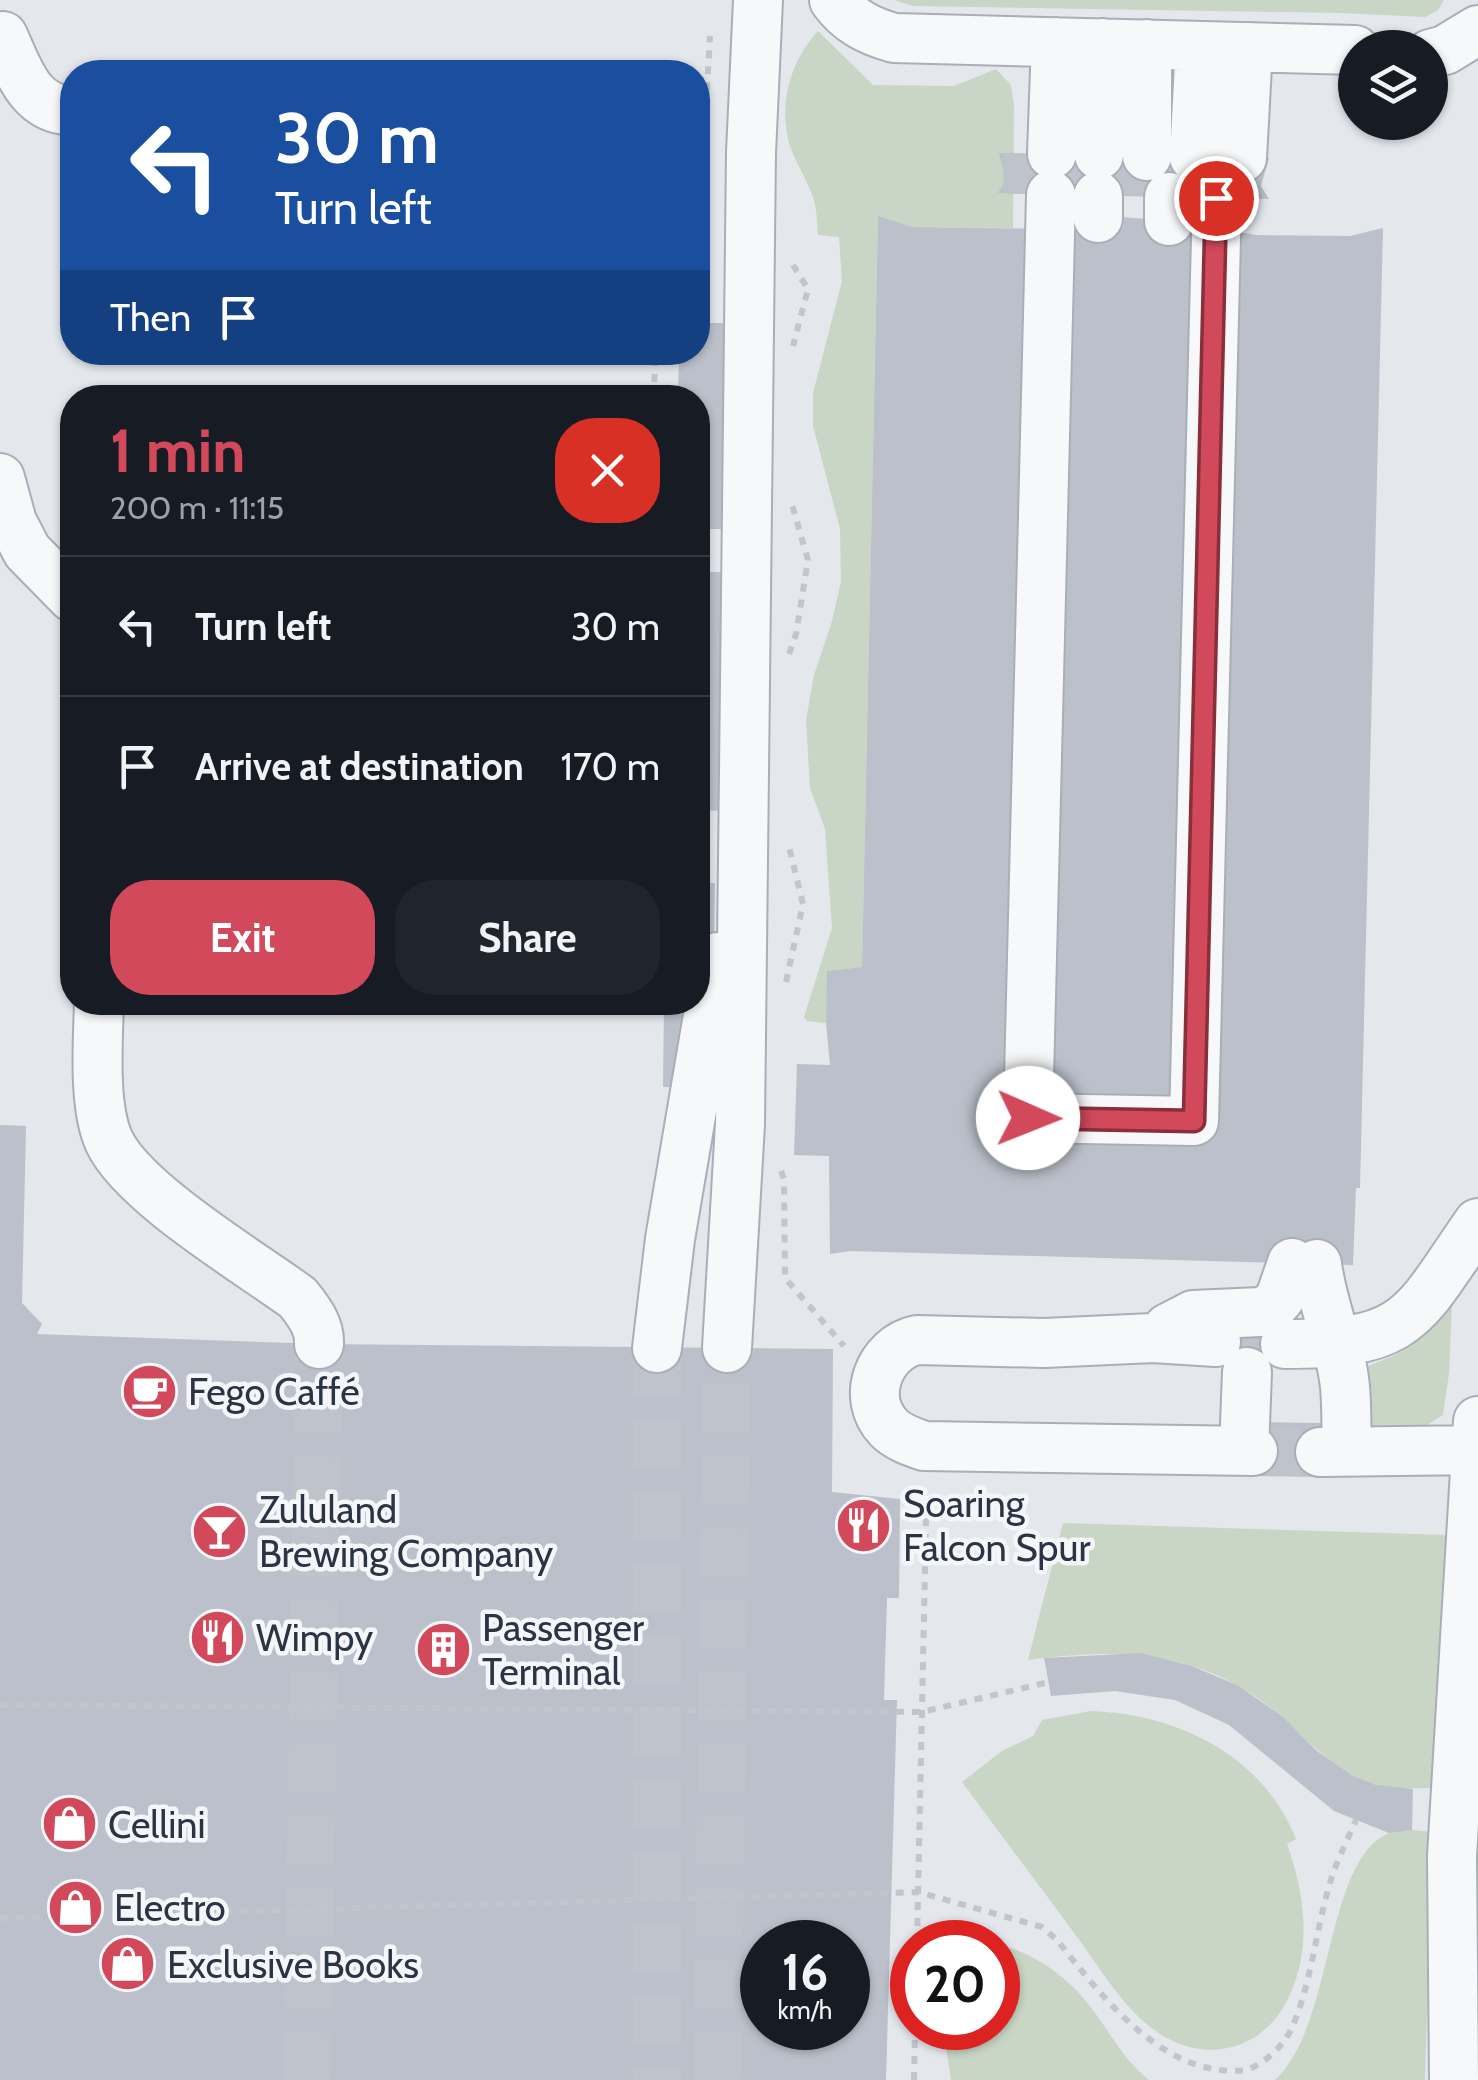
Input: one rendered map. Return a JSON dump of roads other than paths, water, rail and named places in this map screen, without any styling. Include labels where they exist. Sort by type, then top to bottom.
[{"type":"street","points":[[727,1348],[764,819],[751,153],[758,0]]},
{"type":"street","points":[[834,0],[852,20],[894,38],[1338,50]]},
{"type":"street","points":[[1448,49],[1478,30]]},
{"type":"street","points":[[2,33],[32,93],[44,106],[60,109]]},
{"type":"street","points":[[1139,44],[1134,192],[1028,1118],[1194,1121],[1134,192],[1139,44]]},
{"type":"street","points":[[1134,192],[1139,44]]},
{"type":"street","points":[[1134,192],[1139,44]]},
{"type":"street","points":[[0,478],[12,522],[27,551],[60,585]]},
{"type":"street","points":[[657,1348],[675,1207],[764,819]]},
{"type":"street","points":[[99,1015],[102,1107],[107,1137],[119,1158],[150,1191],[298,1298],[313,1318],[320,1334],[319,1344]]},
{"type":"street","points":[[1285,1344],[1336,1344],[1387,1332],[1410,1318],[1478,1223]]},
{"type":"street","points":[[1153,1338],[1231,1357],[1248,1451],[924,1446],[887,1426],[876,1398],[877,1372],[891,1351],[902,1343],[1153,1338],[1194,1315],[1260,1312],[1270,1308],[1305,1263],[1336,1344],[1345,1387],[1334,1451],[1478,1450]]},
{"type":"street","points":[[1454,2080],[1452,1856],[1478,1421]]},
{"type":"tunnel","points":[[1027,194],[1028,154]]},
{"type":"tunnel","points":[[1074,195],[1076,154]]},
{"type":"tunnel","points":[[1122,196],[1123,155]]},
{"type":"tunnel","points":[[1169,197],[1170,156]]},
{"type":"tunnel","points":[[1217,157],[1217,198]]},
{"type":"tunnel","points":[[1216,1342],[1285,1344]]},
{"type":"tunnel","points":[[307,2080],[319,1344]]},
{"type":"tunnel","points":[[657,1348],[657,2080]]},
{"type":"tunnel","points":[[717,2080],[727,1348]]},
{"type":"tunnel","points":[[1253,1451],[1320,1452]]},
{"type":"place","name":"Fego Caffé","points":[[149,1391]]},
{"type":"place","name":"Soaring Falcon Spur","points":[[864,1525]]},
{"type":"place","name":"Zululand Brewing Company","points":[[220,1531]]},
{"type":"place","name":"Wimpy","points":[[217,1637]]},
{"type":"place","name":"Passenger Terminal","points":[[443,1649]]},
{"type":"place","name":"Cellini","points":[[69,1824]]},
{"type":"place","name":"Electro","points":[[75,1907]]},
{"type":"place","name":"Exclusive Books","points":[[128,1964]]}]
